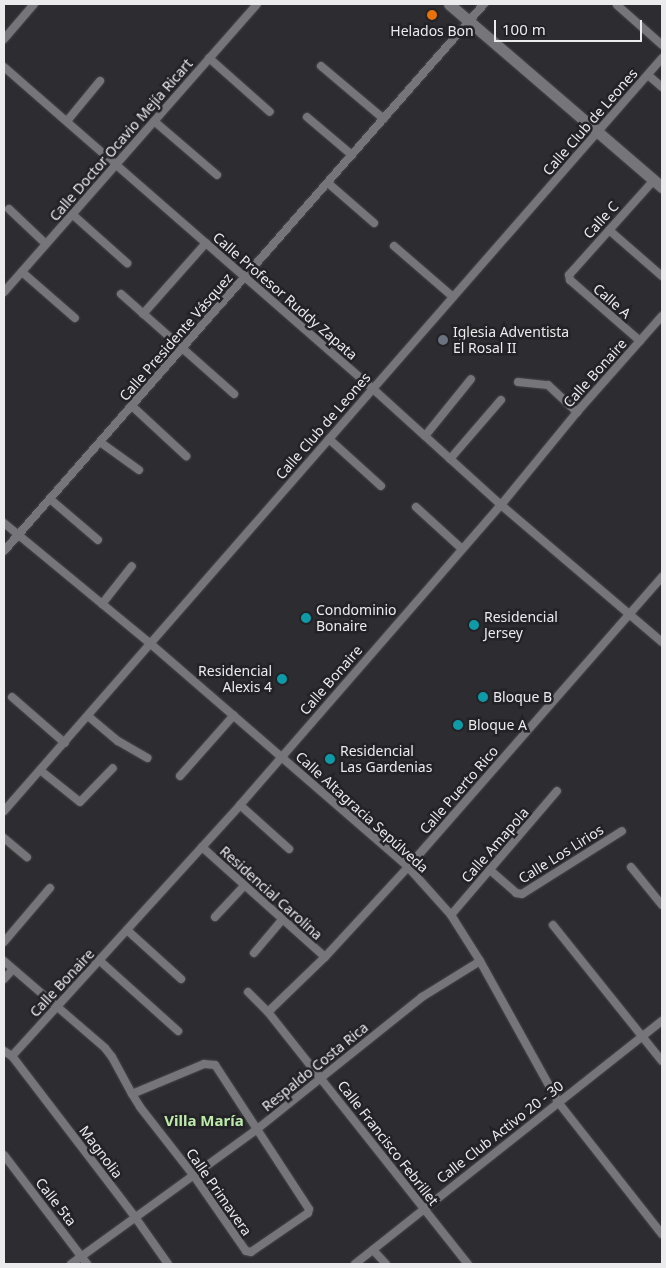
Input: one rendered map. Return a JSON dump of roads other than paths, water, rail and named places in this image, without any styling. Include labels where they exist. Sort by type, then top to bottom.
[{"type":"street","points":[[4,39],[34,4]]},
{"type":"street","name":"Calle Doctor Ocavio Mejía Ricart","points":[[4,292],[257,4]]},
{"type":"street","points":[[450,4],[658,184]]},
{"type":"street","name":"Calle Presidente Vásquez","points":[[4,551],[484,4]]},
{"type":"street","points":[[616,5],[662,45]]},
{"type":"street","points":[[209,58],[270,112]]},
{"type":"street","name":"Calle Club de Leones","points":[[4,811],[152,645],[372,388],[599,132],[662,58]]},
{"type":"street","points":[[321,66],[384,119]]},
{"type":"street","name":"Calle Profesor Ruddy Zapata","points":[[4,67],[117,163],[244,278],[372,388],[501,505],[662,642]]},
{"type":"street","points":[[648,75],[662,87]]},
{"type":"street","points":[[67,121],[100,81]]},
{"type":"street","points":[[307,116],[352,155]]},
{"type":"street","points":[[154,121],[217,175]]},
{"type":"street","points":[[328,183],[374,223]]},
{"type":"street","name":"Calle C","points":[[568,278],[609,230],[658,184]]},
{"type":"street","points":[[9,209],[46,244]]},
{"type":"street","points":[[72,214],[127,263]]},
{"type":"street","points":[[609,230],[662,276]]},
{"type":"street","points":[[143,314],[206,244]]},
{"type":"street","points":[[394,246],[453,297]]},
{"type":"street","points":[[22,272],[75,318]]},
{"type":"street","name":"Calle A","points":[[568,278],[640,341]]},
{"type":"street","points":[[121,294],[234,394]]},
{"type":"street","name":"Calle Bonaire","points":[[12,1056],[240,805],[501,505],[577,412],[662,316]]},
{"type":"street","points":[[425,436],[471,379]]},
{"type":"street","points":[[518,382],[548,385],[577,412]]},
{"type":"street","points":[[450,459],[501,400]]},
{"type":"street","points":[[132,406],[186,456]]},
{"type":"street","points":[[329,439],[381,486]]},
{"type":"street","points":[[100,442],[139,470]]},
{"type":"street","points":[[50,499],[98,540]]},
{"type":"street","points":[[416,507],[462,549]]},
{"type":"street","name":"Calle Altagracia Sepúlveda","points":[[4,523],[17,536],[152,645],[408,867],[451,915],[480,961],[558,1102],[662,1234]]},
{"type":"street","points":[[102,604],[132,566]]},
{"type":"street","name":"Calle Puerto Rico","points":[[268,1012],[325,957],[408,867],[662,577]]},
{"type":"street","points":[[12,697],[65,743]]},
{"type":"street","points":[[180,776],[234,715]]},
{"type":"street","points":[[88,716],[118,741],[147,758]]},
{"type":"street","points":[[40,770],[80,802],[113,768]]},
{"type":"street","name":"Calle Amapola","points":[[451,915],[557,791]]},
{"type":"street","points":[[240,805],[289,849]]},
{"type":"street","name":"Calle Los Lirios","points":[[490,870],[516,893],[522,894],[622,831]]},
{"type":"street","points":[[4,838],[27,857]]},
{"type":"street","name":"Residencial Carolina","points":[[202,847],[325,957]]},
{"type":"street","points":[[631,868],[662,905]]},
{"type":"street","points":[[216,917],[244,886]]},
{"type":"street","points":[[4,942],[50,888]]},
{"type":"street","points":[[254,953],[282,920]]},
{"type":"street","points":[[553,924],[662,1061]]},
{"type":"street","points":[[127,930],[181,979]]},
{"type":"street","name":"Calle Primavera","points":[[4,961],[105,1048],[132,1094],[194,1176],[248,1253],[310,1211],[256,1130]]},
{"type":"street","points":[[100,961],[178,1031]]},
{"type":"street","name":"Respaldo Costa Rica","points":[[70,1264],[256,1130],[422,997],[480,961]]},
{"type":"street","points":[[4,979],[13,969]]},
{"type":"street","name":"Calle Francisco Febrillet","points":[[248,992],[268,1012],[468,1264]]},
{"type":"street","name":"Calle Club Activo 20 - 30","points":[[354,1264],[662,1021]]},
{"type":"street","points":[[4,1051],[12,1056]]},
{"type":"street","name":"Magnolia","points":[[12,1056],[135,1217],[168,1264]]},
{"type":"street","points":[[132,1094],[209,1063],[215,1065],[256,1130]]},
{"type":"street","name":"Calle 5ta","points":[[4,1155],[87,1264]]},
{"type":"street","points":[[373,1250],[386,1264]]},
{"type":"place","name":"Helados Bon","points":[[432,15]]},
{"type":"place","name":"Iglesia Adventista El Rosal II","points":[[443,340]]},
{"type":"place","name":"Condominio Bonaire","points":[[306,618]]},
{"type":"place","name":"Residencial Jersey","points":[[474,625]]},
{"type":"place","name":"Residencial Alexis 4","points":[[282,679]]},
{"type":"place","name":"Bloque B","points":[[483,697]]},
{"type":"place","name":"Bloque A","points":[[458,725]]},
{"type":"place","name":"Residencial Las Gardenias","points":[[330,759]]},
{"type":"district","name":"Villa María","points":[[204,1121]]}]
